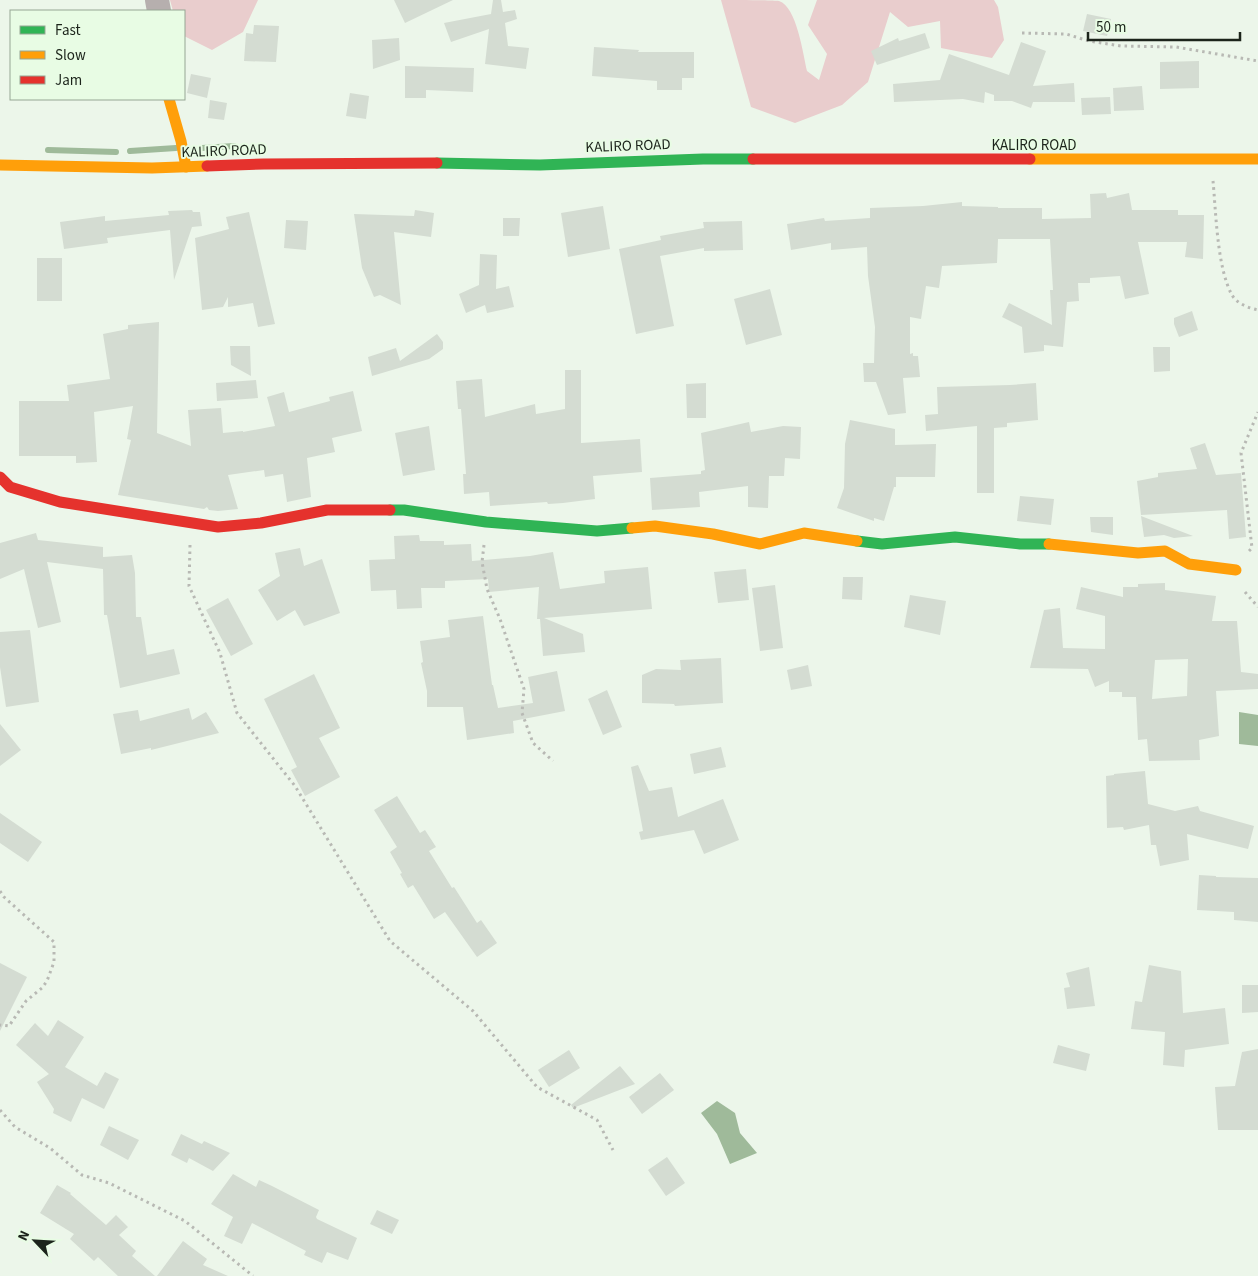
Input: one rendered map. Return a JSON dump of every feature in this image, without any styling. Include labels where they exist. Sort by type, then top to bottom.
[{"type":"street","points":[[169,100],[181,141],[186,168]]},
{"type":"street","name":"KALIRO ROAD","points":[[0,165],[186,168],[273,164],[409,163],[540,165],[703,159],[1258,159]]},
{"type":"street","points":[[0,477],[10,487],[60,502],[218,527],[261,523],[327,510],[404,510],[486,522],[597,531],[655,526],[712,534],[760,544],[804,533],[882,544],[955,537],[1138,553],[1165,551],[1189,564],[1236,570]]},
{"type":"path","points":[[1022,33],[1066,34],[1089,41],[1121,46],[1176,47],[1258,61]]},
{"type":"path","points":[[1211,160],[1221,263],[1232,296],[1246,307],[1258,310]]},
{"type":"path","points":[[1258,412],[1241,453],[1252,548],[1236,570],[1243,590],[1258,607]]},
{"type":"path","points":[[191,522],[189,586],[220,653],[237,713],[296,786],[390,941],[473,1011],[537,1087],[597,1120],[612,1150]]},
{"type":"path","points":[[486,522],[482,562],[487,589],[500,619],[524,689],[522,713],[533,743],[553,761]]},
{"type":"path","points":[[0,891],[4,897],[54,942],[54,962],[42,988],[26,1001],[9,1026],[0,1025]]},
{"type":"path","points":[[0,1110],[15,1127],[50,1148],[82,1175],[109,1182],[186,1221],[253,1276]]},
{"type":"shaded area","points":[[170,0],[258,0],[243,32],[212,50],[185,36],[185,10],[173,10]]},
{"type":"shaded area","points":[[721,0],[779,1],[785,5],[795,21],[807,71],[819,80],[827,54],[808,25],[817,0],[994,0],[998,7],[1004,40],[992,58],[941,48],[940,21],[908,27],[890,12],[868,82],[842,105],[795,123],[751,107]]},
{"type":"shaded area","points":[[1239,712],[1258,715],[1258,746],[1239,744]]},
{"type":"shaded area","points":[[717,1101],[735,1113],[740,1133],[757,1153],[730,1164],[717,1134],[701,1113]]},
{"type":"building","points":[[394,0],[453,0],[405,23]]},
{"type":"building","points":[[493,0],[501,0],[503,12],[515,10],[517,19],[505,23],[508,46],[529,48],[526,69],[485,64],[489,29],[451,42],[444,23],[491,14]]},
{"type":"building","points":[[1087,14],[1111,19],[1107,36],[1083,31]]},
{"type":"building","points":[[254,25],[279,26],[276,62],[244,61],[246,33],[253,34]]},
{"type":"building","points":[[925,33],[930,48],[877,65],[871,51],[898,38],[899,41]]},
{"type":"building","points":[[399,38],[400,60],[373,69],[372,40]]},
{"type":"building","points":[[1021,42],[1046,51],[1033,86],[1074,83],[1075,102],[1033,102],[1031,108],[1012,101],[994,101],[994,95],[985,92],[984,103],[963,99],[894,102],[893,84],[940,80],[949,54],[1009,75]]},
{"type":"building","points":[[594,47],[639,50],[638,52],[694,52],[694,78],[682,78],[682,90],[657,90],[657,81],[592,76]]},
{"type":"building","points":[[1199,61],[1199,88],[1160,89],[1160,62]]},
{"type":"building","points":[[405,66],[474,68],[473,92],[426,90],[426,98],[405,98]]},
{"type":"building","points":[[191,74],[211,78],[207,98],[187,93]]},
{"type":"building","points":[[1142,86],[1144,110],[1114,111],[1113,88]]},
{"type":"building","points":[[350,93],[369,96],[366,119],[346,116]]},
{"type":"building","points":[[1110,97],[1111,114],[1082,115],[1081,98]]},
{"type":"building","points":[[210,100],[227,103],[224,120],[208,118]]},
{"type":"building","points":[[1106,193],[1107,198],[1129,193],[1132,210],[1178,210],[1178,215],[1204,215],[1203,259],[1185,257],[1187,242],[1138,242],[1149,294],[1125,299],[1120,276],[1090,278],[1090,283],[1078,283],[1079,301],[1067,302],[1063,347],[1044,345],[1044,351],[1024,353],[1022,327],[1002,317],[1009,303],[1052,325],[1050,290],[1053,290],[1050,239],[998,239],[997,263],[942,266],[939,288],[926,286],[921,319],[910,317],[910,354],[913,353],[913,356],[918,356],[920,377],[903,378],[906,413],[888,415],[876,382],[864,382],[863,363],[874,363],[875,327],[868,276],[867,247],[831,250],[831,243],[791,250],[787,224],[824,218],[825,221],[870,218],[870,208],[962,202],[962,206],[1042,208],[1042,219],[1091,218],[1090,194]]},
{"type":"building","points":[[603,206],[610,249],[568,257],[561,213]]},
{"type":"building","points":[[192,210],[193,212],[200,212],[202,226],[192,227],[174,280],[170,230],[107,238],[108,243],[64,249],[60,222],[105,216],[105,221],[169,215],[168,211]]},
{"type":"building","points":[[415,210],[434,213],[431,237],[394,232],[401,305],[380,295],[374,297],[362,268],[354,214],[414,216]]},
{"type":"building","points":[[249,212],[275,324],[258,327],[253,303],[228,307],[228,297],[223,307],[202,310],[195,238],[229,229],[226,217]]},
{"type":"building","points":[[503,218],[520,218],[519,236],[503,236]]},
{"type":"building","points":[[286,220],[308,221],[306,250],[284,248]]},
{"type":"building","points":[[742,221],[743,250],[704,251],[704,248],[660,256],[674,326],[636,334],[619,249],[661,240],[660,236],[704,228],[703,222]]},
{"type":"building","points":[[480,254],[497,255],[496,289],[509,286],[514,307],[487,313],[485,305],[466,313],[459,294],[479,285]]},
{"type":"building","points":[[37,258],[62,258],[62,301],[37,301]]},
{"type":"building","points":[[770,289],[782,335],[746,345],[734,299]]},
{"type":"building","points":[[1192,311],[1198,330],[1179,337],[1174,324],[1174,318]]},
{"type":"building","points":[[159,322],[157,433],[191,446],[188,410],[221,408],[223,433],[243,432],[275,426],[267,397],[284,392],[289,412],[330,401],[329,397],[353,391],[362,431],[332,438],[335,452],[307,458],[311,497],[287,502],[283,474],[265,477],[264,470],[228,475],[238,509],[209,510],[207,507],[204,509],[118,495],[131,440],[127,439],[133,406],[94,412],[97,462],[76,463],[76,456],[19,456],[19,401],[69,401],[67,385],[110,379],[103,334],[128,329],[128,325]]},
{"type":"building","points":[[437,334],[443,342],[443,349],[429,359],[372,376],[368,357],[396,348],[400,361]]},
{"type":"building","points":[[230,346],[250,346],[251,376],[231,365]]},
{"type":"building","points":[[1153,347],[1170,347],[1170,371],[1154,372]]},
{"type":"building","points":[[565,370],[581,370],[581,443],[640,439],[642,472],[593,476],[595,499],[563,503],[548,504],[547,502],[490,506],[489,492],[464,494],[463,474],[466,474],[461,409],[458,409],[456,381],[482,379],[485,417],[535,404],[536,414],[565,409]]},
{"type":"building","points":[[256,380],[258,398],[217,401],[216,383]]},
{"type":"building","points":[[706,383],[706,418],[687,418],[686,384]]},
{"type":"building","points":[[1036,383],[1038,420],[1007,423],[1007,427],[994,428],[994,493],[977,493],[977,426],[926,431],[925,415],[938,414],[937,387]]},
{"type":"building","points":[[850,420],[895,429],[895,445],[936,444],[935,477],[896,477],[896,487],[894,487],[884,521],[874,518],[874,521],[837,508],[844,488],[845,444]]},
{"type":"building","points":[[749,422],[751,432],[783,426],[801,427],[800,459],[785,458],[784,476],[769,476],[768,508],[748,507],[748,486],[699,492],[700,507],[652,510],[650,478],[701,474],[701,471],[705,470],[701,433]]},
{"type":"building","points":[[429,426],[435,470],[403,476],[395,433]]},
{"type":"building","points":[[1205,443],[1216,475],[1241,473],[1246,537],[1229,539],[1227,510],[1141,515],[1137,481],[1158,477],[1158,473],[1197,469],[1190,448]]},
{"type":"building","points":[[1020,496],[1054,499],[1051,525],[1017,521]]},
{"type":"building","points":[[1141,516],[1193,536],[1174,538],[1164,535],[1144,537]]},
{"type":"building","points":[[1090,517],[1113,517],[1113,535],[1091,532]]},
{"type":"building","points":[[36,533],[38,540],[103,547],[103,557],[132,555],[135,573],[136,617],[141,617],[147,655],[174,649],[180,674],[120,688],[107,615],[104,615],[103,569],[47,562],[61,622],[38,628],[24,569],[0,579],[0,543]]},
{"type":"building","points":[[419,535],[420,541],[444,541],[444,545],[471,544],[472,561],[553,552],[560,589],[605,583],[604,571],[648,567],[652,609],[544,618],[583,634],[585,652],[543,656],[540,619],[537,619],[539,587],[489,592],[488,579],[445,581],[445,588],[421,588],[422,608],[397,609],[396,590],[371,591],[369,560],[395,559],[394,536]]},
{"type":"building","points":[[300,548],[304,566],[322,559],[340,613],[304,626],[295,610],[277,621],[258,590],[280,576],[275,553]]},
{"type":"building","points":[[746,569],[749,600],[718,603],[714,572]]},
{"type":"building","points":[[843,577],[863,577],[862,600],[842,599]]},
{"type":"building","points":[[1165,583],[1165,590],[1216,596],[1212,621],[1237,621],[1241,672],[1258,674],[1258,689],[1216,691],[1219,736],[1199,740],[1200,760],[1149,761],[1147,739],[1138,740],[1136,697],[1122,697],[1122,692],[1109,692],[1109,681],[1095,687],[1088,669],[1030,668],[1044,610],[1060,608],[1063,648],[1105,649],[1105,616],[1076,609],[1081,587],[1123,597],[1123,587],[1138,587],[1138,584]],"holes":[[[1188,659],[1187,696],[1152,699],[1155,660]]]},
{"type":"building","points":[[775,585],[783,648],[760,651],[752,588]]},
{"type":"building","points":[[910,595],[946,601],[940,635],[904,627]]},
{"type":"building","points":[[228,598],[253,644],[231,656],[206,610]]},
{"type":"building","points":[[483,616],[492,685],[498,708],[533,703],[528,677],[557,671],[565,711],[513,721],[514,733],[467,740],[463,707],[427,707],[427,691],[421,663],[423,662],[420,641],[450,637],[448,620]]},
{"type":"building","points":[[30,630],[39,702],[6,707],[0,667],[0,632]]},
{"type":"building","points":[[721,658],[723,703],[675,706],[674,704],[642,703],[642,675],[656,669],[681,670],[680,660]]},
{"type":"building","points":[[808,665],[812,686],[791,690],[787,670]]},
{"type":"building","points":[[314,674],[340,728],[319,738],[340,777],[305,796],[291,770],[297,767],[264,699]]},
{"type":"building","points":[[607,690],[622,727],[603,735],[588,699]]},
{"type":"building","points":[[189,708],[192,720],[206,712],[219,733],[151,750],[151,748],[121,754],[113,714],[138,710],[140,721]]},
{"type":"building","points":[[0,724],[21,750],[0,766]]},
{"type":"building","points":[[721,747],[726,767],[694,774],[690,754]]},
{"type":"building","points":[[638,765],[649,791],[672,787],[678,817],[723,799],[739,840],[704,854],[694,830],[641,840],[639,832],[643,831],[631,767]]},
{"type":"building","points":[[1145,771],[1148,804],[1175,811],[1198,806],[1200,811],[1254,826],[1248,849],[1187,834],[1189,860],[1160,866],[1156,845],[1151,845],[1149,825],[1124,830],[1123,827],[1107,828],[1106,776]]},
{"type":"building","points":[[397,796],[420,833],[425,830],[436,847],[429,851],[452,888],[454,887],[477,923],[481,920],[497,943],[477,957],[445,912],[434,919],[413,885],[408,888],[400,874],[402,873],[390,852],[397,847],[374,810]]},
{"type":"building","points":[[0,813],[42,842],[28,862],[0,843]]},
{"type":"building","points":[[1199,875],[1258,878],[1258,922],[1234,920],[1234,912],[1197,910]]},
{"type":"building","points":[[0,963],[27,977],[0,1031]]},
{"type":"building","points":[[1149,965],[1181,971],[1183,1013],[1225,1008],[1229,1044],[1185,1050],[1184,1067],[1163,1065],[1165,1032],[1131,1029],[1135,1001],[1142,1002]]},
{"type":"building","points":[[1089,967],[1095,1006],[1067,1009],[1064,988],[1070,987],[1066,973]]},
{"type":"building","points":[[1242,985],[1258,985],[1258,1012],[1242,1013]]},
{"type":"building","points":[[58,1020],[84,1037],[65,1067],[97,1086],[105,1072],[119,1079],[104,1109],[82,1098],[71,1122],[53,1113],[54,1109],[37,1082],[49,1074],[16,1045],[35,1023],[48,1036]]},
{"type":"building","points":[[1058,1045],[1090,1054],[1086,1071],[1053,1063]]},
{"type":"building","points":[[1258,1049],[1258,1130],[1218,1130],[1215,1087],[1235,1086],[1242,1052]]},
{"type":"building","points":[[569,1050],[580,1068],[549,1087],[538,1070]]},
{"type":"building","points":[[620,1066],[635,1084],[573,1108],[571,1105]]},
{"type":"building","points":[[660,1073],[674,1090],[642,1114],[629,1097]]},
{"type":"building","points":[[109,1126],[139,1140],[128,1160],[100,1145]]},
{"type":"building","points":[[181,1134],[202,1144],[204,1141],[230,1153],[213,1171],[189,1158],[187,1163],[171,1155]]},
{"type":"building","points":[[667,1157],[685,1183],[666,1196],[648,1170]]},
{"type":"building","points":[[233,1174],[256,1187],[259,1180],[319,1210],[317,1219],[357,1238],[348,1260],[327,1252],[322,1263],[304,1255],[306,1251],[252,1223],[242,1244],[224,1236],[233,1217],[211,1204]]},
{"type":"building","points":[[57,1185],[71,1193],[106,1225],[116,1215],[128,1227],[119,1235],[136,1251],[132,1256],[155,1276],[118,1276],[98,1257],[94,1261],[70,1239],[74,1234],[40,1213]]},
{"type":"building","points":[[377,1210],[399,1220],[392,1234],[370,1224]]},
{"type":"building","points":[[183,1241],[207,1259],[203,1265],[228,1276],[157,1276]]},
{"type":"waterway","points":[[202,148],[234,146]]},
{"type":"waterway","points":[[130,151],[176,148]]},
{"type":"waterway","points":[[48,150],[116,152]]},
{"type":"traffic: fast","points":[[437,163],[540,165],[753,159]]},
{"type":"traffic: fast","points":[[390,510],[404,510],[486,522],[597,531],[632,528]]},
{"type":"traffic: fast","points":[[857,541],[882,544],[955,537],[1020,544],[1049,544]]},
{"type":"traffic: slow","points":[[169,100],[186,167]]},
{"type":"traffic: slow","points":[[1030,159],[1258,159]]},
{"type":"traffic: slow","points":[[0,165],[152,168],[207,166]]},
{"type":"traffic: slow","points":[[632,528],[655,526],[713,534],[760,544],[804,533],[857,541]]},
{"type":"traffic: slow","points":[[1049,544],[1138,553],[1165,551],[1189,564],[1236,570]]},
{"type":"traffic: jam","points":[[753,159],[1030,159]]},
{"type":"traffic: jam","points":[[207,166],[437,163]]},
{"type":"traffic: jam","points":[[0,477],[10,487],[60,502],[218,527],[261,523],[327,510],[390,510]]}]
